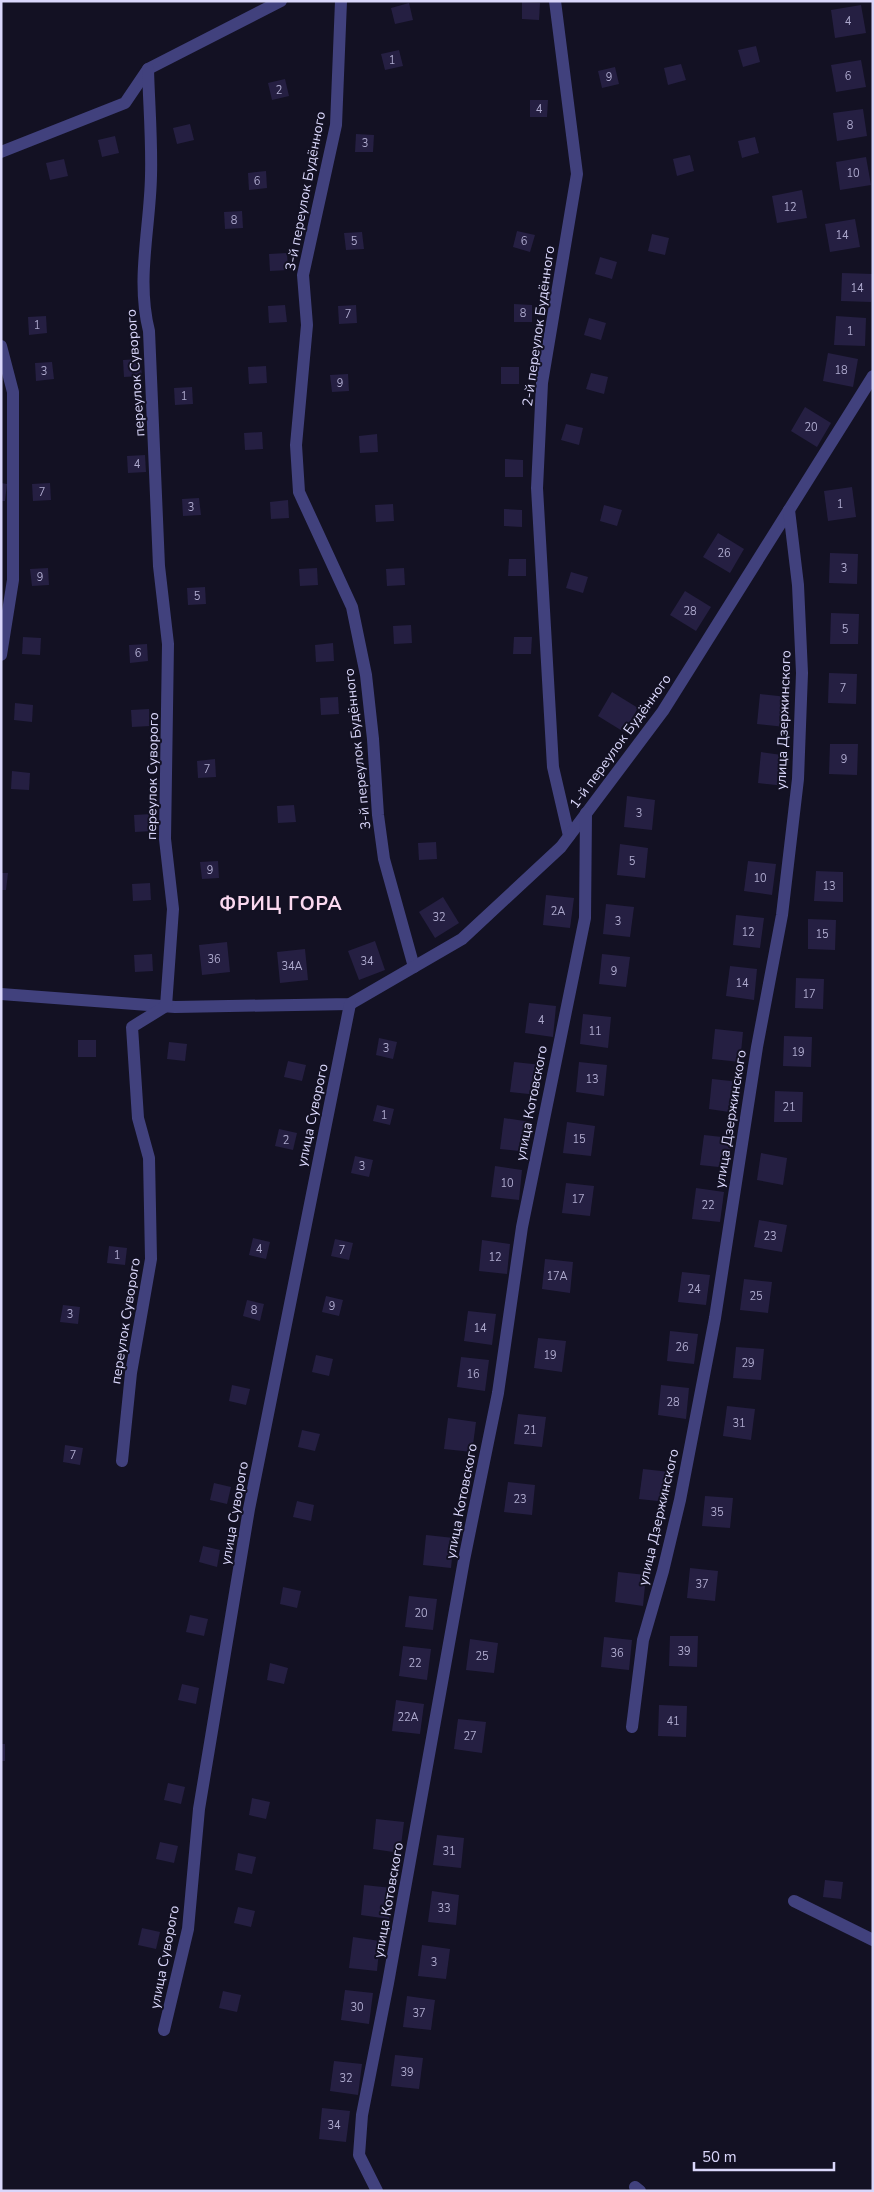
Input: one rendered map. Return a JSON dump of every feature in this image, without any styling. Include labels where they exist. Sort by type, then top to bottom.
[{"type":"street","points":[[1,152],[125,103],[148,69],[281,1]]},
{"type":"street","name":"3-й переулок Будённого","points":[[341,1],[336,125],[303,275],[307,325],[296,445],[299,492],[352,607],[366,675],[373,739],[378,815],[384,859],[414,967]]},
{"type":"street","name":"2-й переулок Будённого","points":[[554,1],[577,174],[542,383],[537,488],[552,767],[569,836]]},
{"type":"street","name":"переулок Суворого","points":[[122,1461],[131,1373],[151,1259],[150,1158],[138,1118],[132,1027],[166,1006],[173,909],[165,839],[168,644],[160,566],[150,331],[145,314],[144,276],[151,176],[148,69]]},
{"type":"street","points":[[1,346],[14,392],[13,580],[1,655]]},
{"type":"street","name":"1-й переулок Будённого","points":[[350,1004],[462,939],[561,847],[664,711],[873,376]]},
{"type":"street","name":"улица Дзержинского","points":[[632,1727],[643,1640],[680,1500],[715,1318],[757,1047],[782,915],[798,779],[802,673],[798,585],[789,510]]},
{"type":"street","name":"улица Котовского","points":[[377,2191],[359,2155],[362,2115],[388,1983],[464,1560],[498,1393],[522,1227],[585,918],[586,813]]},
{"type":"street","points":[[1,994],[166,1006],[350,1004]]},
{"type":"street","name":"улица Суворого","points":[[164,2030],[188,1928],[199,1809],[249,1509],[350,1004]]},
{"type":"street","points":[[794,1901],[873,1940]]},
{"type":"building","points":[[522,2],[540,3],[539,20],[522,19]]},
{"type":"building","points":[[409,3],[413,20],[395,24],[391,8]]},
{"type":"building","points":[[861,5],[866,33],[835,38],[831,10]]},
{"type":"building","points":[[756,46],[760,62],[743,67],[738,50]]},
{"type":"building","points":[[399,50],[403,66],[385,70],[381,54]]},
{"type":"building","points":[[861,60],[866,87],[836,92],[831,65]]},
{"type":"building","points":[[681,64],[686,80],[668,85],[664,68]]},
{"type":"building","points":[[615,67],[619,84],[602,88],[598,71]]},
{"type":"building","points":[[285,79],[289,96],[272,100],[268,83]]},
{"type":"building","points":[[530,100],[548,100],[547,117],[530,117]]},
{"type":"building","points":[[863,109],[867,136],[837,141],[833,113]]},
{"type":"building","points":[[190,124],[194,140],[177,144],[173,128]]},
{"type":"building","points":[[356,134],[374,135],[373,152],[355,152]]},
{"type":"building","points":[[115,136],[119,153],[102,157],[98,140]]},
{"type":"building","points":[[755,137],[759,153],[742,158],[738,141]]},
{"type":"building","points":[[690,155],[694,171],[677,176],[673,159]]},
{"type":"building","points":[[866,157],[871,185],[840,190],[836,162]]},
{"type":"building","points":[[64,159],[68,176],[50,180],[46,163]]},
{"type":"building","points":[[266,171],[267,188],[249,190],[248,173]]},
{"type":"building","points":[[802,190],[807,218],[777,223],[772,196]]},
{"type":"building","points":[[242,211],[243,228],[225,229],[224,212]]},
{"type":"building","points":[[855,219],[860,247],[830,252],[825,224]]},
{"type":"building","points":[[517,231],[535,235],[530,252],[513,247]]},
{"type":"building","points":[[362,232],[364,249],[346,250],[344,233]]},
{"type":"building","points":[[652,234],[669,238],[665,255],[648,251]]},
{"type":"building","points":[[287,253],[288,270],[270,271],[269,254]]},
{"type":"building","points":[[600,257],[617,262],[612,279],[595,274]]},
{"type":"building","points":[[842,273],[873,274],[871,302],[841,301]]},
{"type":"building","points":[[514,304],[532,305],[532,322],[514,322]]},
{"type":"building","points":[[285,305],[287,322],[269,323],[268,306]]},
{"type":"building","points":[[356,305],[357,323],[339,324],[338,306]]},
{"type":"building","points":[[46,316],[47,333],[29,335],[28,317]]},
{"type":"building","points":[[836,316],[866,318],[865,346],[834,345]]},
{"type":"building","points":[[589,318],[606,323],[601,340],[584,335]]},
{"type":"building","points":[[828,353],[858,359],[853,387],[823,381]]},
{"type":"building","points":[[140,359],[142,376],[124,377],[123,360]]},
{"type":"building","points":[[52,362],[54,379],[36,381],[35,363]]},
{"type":"building","points":[[266,366],[267,383],[249,384],[248,367]]},
{"type":"building","points":[[501,367],[519,367],[519,384],[501,384]]},
{"type":"building","points":[[591,373],[608,377],[604,394],[586,389]]},
{"type":"building","points":[[348,374],[349,391],[332,392],[330,375]]},
{"type":"building","points":[[192,387],[193,404],[175,405],[174,388]]},
{"type":"building","points":[[805,407],[831,423],[817,447],[791,431]]},
{"type":"building","points":[[566,424],[583,428],[579,445],[561,440]]},
{"type":"building","points":[[262,432],[263,449],[245,450],[244,433]]},
{"type":"building","points":[[377,434],[378,452],[360,453],[359,436]]},
{"type":"building","points":[[145,455],[146,472],[128,473],[127,456]]},
{"type":"building","points":[[505,459],[523,460],[523,477],[505,477]]},
{"type":"building","points":[[1,483],[7,484],[5,501],[1,501]]},
{"type":"building","points":[[50,483],[51,500],[33,501],[32,484]]},
{"type":"building","points":[[852,487],[856,517],[828,521],[824,491]]},
{"type":"building","points":[[199,498],[201,515],[183,516],[182,499]]},
{"type":"building","points":[[288,500],[289,518],[271,519],[270,502]]},
{"type":"building","points":[[393,504],[394,521],[376,522],[375,505]]},
{"type":"building","points":[[604,505],[622,510],[617,526],[600,521]]},
{"type":"building","points":[[504,509],[522,510],[522,527],[504,526]]},
{"type":"building","points":[[718,533],[744,549],[730,573],[703,557]]},
{"type":"building","points":[[830,553],[858,554],[857,584],[829,583]]},
{"type":"building","points":[[509,559],[526,559],[526,576],[508,576]]},
{"type":"building","points":[[48,568],[49,585],[32,586],[30,569]]},
{"type":"building","points":[[317,568],[318,585],[300,586],[299,569]]},
{"type":"building","points":[[404,568],[405,585],[387,586],[386,569]]},
{"type":"building","points":[[571,572],[588,577],[583,593],[566,588]]},
{"type":"building","points":[[205,587],[206,604],[188,605],[187,588]]},
{"type":"building","points":[[685,591],[711,607],[696,631],[670,615]]},
{"type":"building","points":[[831,613],[859,614],[858,644],[830,644]]},
{"type":"building","points":[[411,625],[412,643],[394,644],[393,626]]},
{"type":"building","points":[[23,637],[41,638],[40,655],[22,654]]},
{"type":"building","points":[[514,637],[532,637],[531,654],[513,654]]},
{"type":"building","points":[[333,643],[334,661],[316,662],[315,645]]},
{"type":"building","points":[[147,644],[148,661],[130,663],[129,645]]},
{"type":"building","points":[[829,673],[857,674],[856,704],[828,703]]},
{"type":"building","points":[[612,692],[638,708],[624,732],[598,716]]},
{"type":"building","points":[[760,694],[788,697],[785,727],[757,724]]},
{"type":"building","points":[[338,697],[339,714],[321,715],[320,698]]},
{"type":"building","points":[[15,703],[33,705],[32,722],[14,720]]},
{"type":"building","points":[[149,709],[150,726],[132,727],[131,710]]},
{"type":"building","points":[[830,744],[858,744],[857,775],[829,774]]},
{"type":"building","points":[[761,752],[789,756],[786,786],[758,783]]},
{"type":"building","points":[[215,759],[216,777],[198,778],[197,761]]},
{"type":"building","points":[[12,771],[30,773],[29,790],[11,789]]},
{"type":"building","points":[[627,796],[655,800],[652,830],[624,827]]},
{"type":"building","points":[[294,805],[296,822],[278,823],[277,806]]},
{"type":"building","points":[[152,814],[153,831],[135,832],[134,815]]},
{"type":"building","points":[[436,842],[437,859],[419,860],[418,843]]},
{"type":"building","points":[[620,844],[648,848],[645,878],[617,875]]},
{"type":"building","points":[[218,861],[219,878],[202,879],[200,862]]},
{"type":"building","points":[[748,861],[776,864],[772,895],[744,891]]},
{"type":"building","points":[[816,871],[843,872],[843,902],[814,901]]},
{"type":"building","points":[[1,873],[8,873],[6,890],[1,890]]},
{"type":"building","points":[[150,883],[151,900],[133,901],[132,884]]},
{"type":"building","points":[[546,895],[574,898],[570,928],[543,925]]},
{"type":"building","points":[[443,897],[459,923],[435,938],[419,912]]},
{"type":"building","points":[[606,904],[634,907],[630,937],[603,934]]},
{"type":"building","points":[[736,915],[764,918],[760,948],[733,945]]},
{"type":"building","points":[[808,919],[836,920],[835,950],[808,949]]},
{"type":"building","points":[[375,941],[385,970],[359,980],[348,951]]},
{"type":"building","points":[[227,942],[230,972],[202,975],[199,945]]},
{"type":"building","points":[[305,949],[308,980],[280,983],[277,952]]},
{"type":"building","points":[[152,954],[153,971],[135,972],[134,955]]},
{"type":"building","points":[[602,954],[630,957],[626,987],[599,984]]},
{"type":"building","points":[[730,966],[757,969],[754,1000],[726,996]]},
{"type":"building","points":[[796,978],[824,979],[823,1009],[795,1008]]},
{"type":"building","points":[[529,1003],[556,1006],[553,1037],[525,1033]]},
{"type":"building","points":[[583,1014],[611,1017],[608,1048],[580,1044]]},
{"type":"building","points":[[715,1029],[743,1032],[740,1062],[712,1059]]},
{"type":"building","points":[[784,1036],[812,1037],[811,1067],[783,1066]]},
{"type":"building","points":[[379,1038],[397,1042],[393,1059],[376,1055]]},
{"type":"building","points":[[78,1040],[96,1040],[96,1057],[78,1057]]},
{"type":"building","points":[[169,1042],[187,1044],[185,1061],[167,1059]]},
{"type":"building","points":[[288,1061],[306,1065],[302,1081],[284,1077]]},
{"type":"building","points":[[514,1062],[542,1065],[538,1095],[510,1092]]},
{"type":"building","points":[[579,1062],[607,1065],[604,1096],[576,1092]]},
{"type":"building","points":[[712,1079],[740,1082],[736,1113],[709,1109]]},
{"type":"building","points":[[775,1091],[803,1092],[802,1122],[774,1122]]},
{"type":"building","points":[[377,1105],[394,1109],[390,1125],[373,1121]]},
{"type":"building","points":[[504,1118],[531,1122],[528,1152],[500,1149]]},
{"type":"building","points":[[567,1122],[595,1126],[591,1156],[563,1153]]},
{"type":"building","points":[[279,1129],[297,1133],[293,1150],[275,1146]]},
{"type":"building","points":[[704,1135],[731,1138],[728,1168],[700,1165]]},
{"type":"building","points":[[761,1153],[787,1158],[783,1185],[757,1180]]},
{"type":"building","points":[[355,1156],[373,1160],[369,1177],[351,1173]]},
{"type":"building","points":[[495,1166],[522,1170],[519,1200],[491,1197]]},
{"type":"building","points":[[566,1183],[594,1186],[590,1216],[562,1213]]},
{"type":"building","points":[[696,1188],[724,1192],[720,1222],[692,1219]]},
{"type":"building","points":[[759,1220],[787,1225],[782,1252],[754,1247]]},
{"type":"building","points":[[253,1238],[270,1242],[266,1259],[249,1255]]},
{"type":"building","points":[[335,1239],[353,1243],[349,1260],[331,1256]]},
{"type":"building","points":[[482,1240],[510,1244],[507,1274],[479,1271]]},
{"type":"building","points":[[109,1246],[127,1248],[125,1265],[107,1263]]},
{"type":"building","points":[[545,1259],[573,1262],[570,1293],[542,1289]]},
{"type":"building","points":[[682,1272],[710,1275],[706,1305],[678,1302]]},
{"type":"building","points":[[744,1279],[772,1282],[768,1313],[740,1310]]},
{"type":"building","points":[[326,1296],[343,1300],[339,1316],[322,1312]]},
{"type":"building","points":[[247,1300],[264,1304],[260,1321],[243,1316]]},
{"type":"building","points":[[63,1305],[80,1307],[78,1324],[60,1322]]},
{"type":"building","points":[[468,1311],[496,1314],[492,1345],[464,1341]]},
{"type":"building","points":[[670,1331],[698,1334],[694,1364],[667,1361]]},
{"type":"building","points":[[538,1338],[566,1341],[562,1372],[534,1368]]},
{"type":"building","points":[[736,1347],[764,1349],[761,1380],[733,1378]]},
{"type":"building","points":[[316,1355],[333,1359],[329,1376],[312,1372]]},
{"type":"building","points":[[461,1357],[489,1360],[485,1391],[457,1387]]},
{"type":"building","points":[[232,1385],[250,1389],[246,1405],[229,1401]]},
{"type":"building","points":[[661,1385],[689,1388],[686,1419],[658,1415]]},
{"type":"building","points":[[727,1406],[755,1409],[751,1440],[723,1436]]},
{"type":"building","points":[[518,1414],[546,1417],[542,1447],[514,1444]]},
{"type":"building","points":[[448,1418],[476,1422],[472,1452],[444,1449]]},
{"type":"building","points":[[302,1430],[320,1434],[315,1451],[298,1447]]},
{"type":"building","points":[[65,1445],[83,1448],[80,1465],[63,1462]]},
{"type":"building","points":[[643,1469],[670,1472],[667,1502],[639,1499]]},
{"type":"building","points":[[508,1482],[535,1485],[532,1515],[504,1512]]},
{"type":"building","points":[[214,1483],[231,1487],[227,1504],[210,1500]]},
{"type":"building","points":[[705,1496],[733,1498],[730,1528],[702,1526]]},
{"type":"building","points":[[297,1501],[314,1505],[311,1521],[293,1517]]},
{"type":"building","points":[[426,1535],[454,1538],[451,1568],[423,1565]]},
{"type":"building","points":[[203,1546],[220,1550],[217,1567],[199,1562]]},
{"type":"building","points":[[690,1568],[718,1571],[715,1601],[687,1598]]},
{"type":"building","points":[[618,1572],[646,1575],[643,1606],[615,1602]]},
{"type":"building","points":[[283,1587],[301,1591],[297,1608],[280,1604]]},
{"type":"building","points":[[409,1596],[437,1599],[433,1630],[405,1627]]},
{"type":"building","points":[[190,1615],[208,1619],[204,1636],[186,1632]]},
{"type":"building","points":[[670,1636],[698,1636],[697,1667],[669,1666]]},
{"type":"building","points":[[604,1637],[632,1640],[629,1670],[601,1667]]},
{"type":"building","points":[[470,1639],[498,1643],[494,1673],[466,1670]]},
{"type":"building","points":[[403,1646],[431,1649],[427,1680],[399,1676]]},
{"type":"building","points":[[270,1663],[288,1668],[284,1684],[267,1680]]},
{"type":"building","points":[[182,1684],[199,1688],[196,1704],[178,1700]]},
{"type":"building","points":[[396,1700],[424,1704],[420,1734],[392,1731]]},
{"type":"building","points":[[659,1705],[687,1706],[686,1737],[658,1736]]},
{"type":"building","points":[[458,1719],[486,1722],[482,1753],[454,1749]]},
{"type":"building","points":[[1,1744],[5,1744],[5,1761],[1,1761]]},
{"type":"building","points":[[168,1783],[185,1787],[181,1804],[164,1800]]},
{"type":"building","points":[[252,1798],[270,1802],[266,1819],[249,1815]]},
{"type":"building","points":[[376,1819],[404,1822],[400,1853],[373,1849]]},
{"type":"building","points":[[437,1835],[464,1838],[461,1868],[433,1865]]},
{"type":"building","points":[[160,1842],[178,1846],[174,1863],[156,1859]]},
{"type":"building","points":[[238,1853],[256,1857],[252,1874],[235,1870]]},
{"type":"building","points":[[825,1880],[843,1882],[841,1899],[823,1897]]},
{"type":"building","points":[[364,1885],[392,1888],[389,1919],[361,1915]]},
{"type":"building","points":[[432,1891],[459,1895],[456,1925],[428,1922]]},
{"type":"building","points":[[238,1907],[255,1911],[251,1927],[234,1923]]},
{"type":"building","points":[[142,1928],[160,1932],[156,1949],[138,1945]]},
{"type":"building","points":[[353,1937],[380,1941],[377,1971],[349,1968]]},
{"type":"building","points":[[422,1945],[450,1949],[446,1979],[418,1976]]},
{"type":"building","points":[[345,1990],[373,1993],[369,2024],[341,2020]]},
{"type":"building","points":[[223,1991],[241,1995],[237,2012],[219,2008]]},
{"type":"building","points":[[407,1996],[435,2000],[431,2030],[403,2027]]},
{"type":"building","points":[[395,2055],[423,2058],[419,2089],[391,2086]]},
{"type":"building","points":[[334,2061],[362,2064],[358,2095],[330,2091]]},
{"type":"building","points":[[322,2108],[350,2111],[346,2142],[319,2139]]},
{"type":"district","name":"ФРИЦ ГОРА","points":[[281,903]]}]
